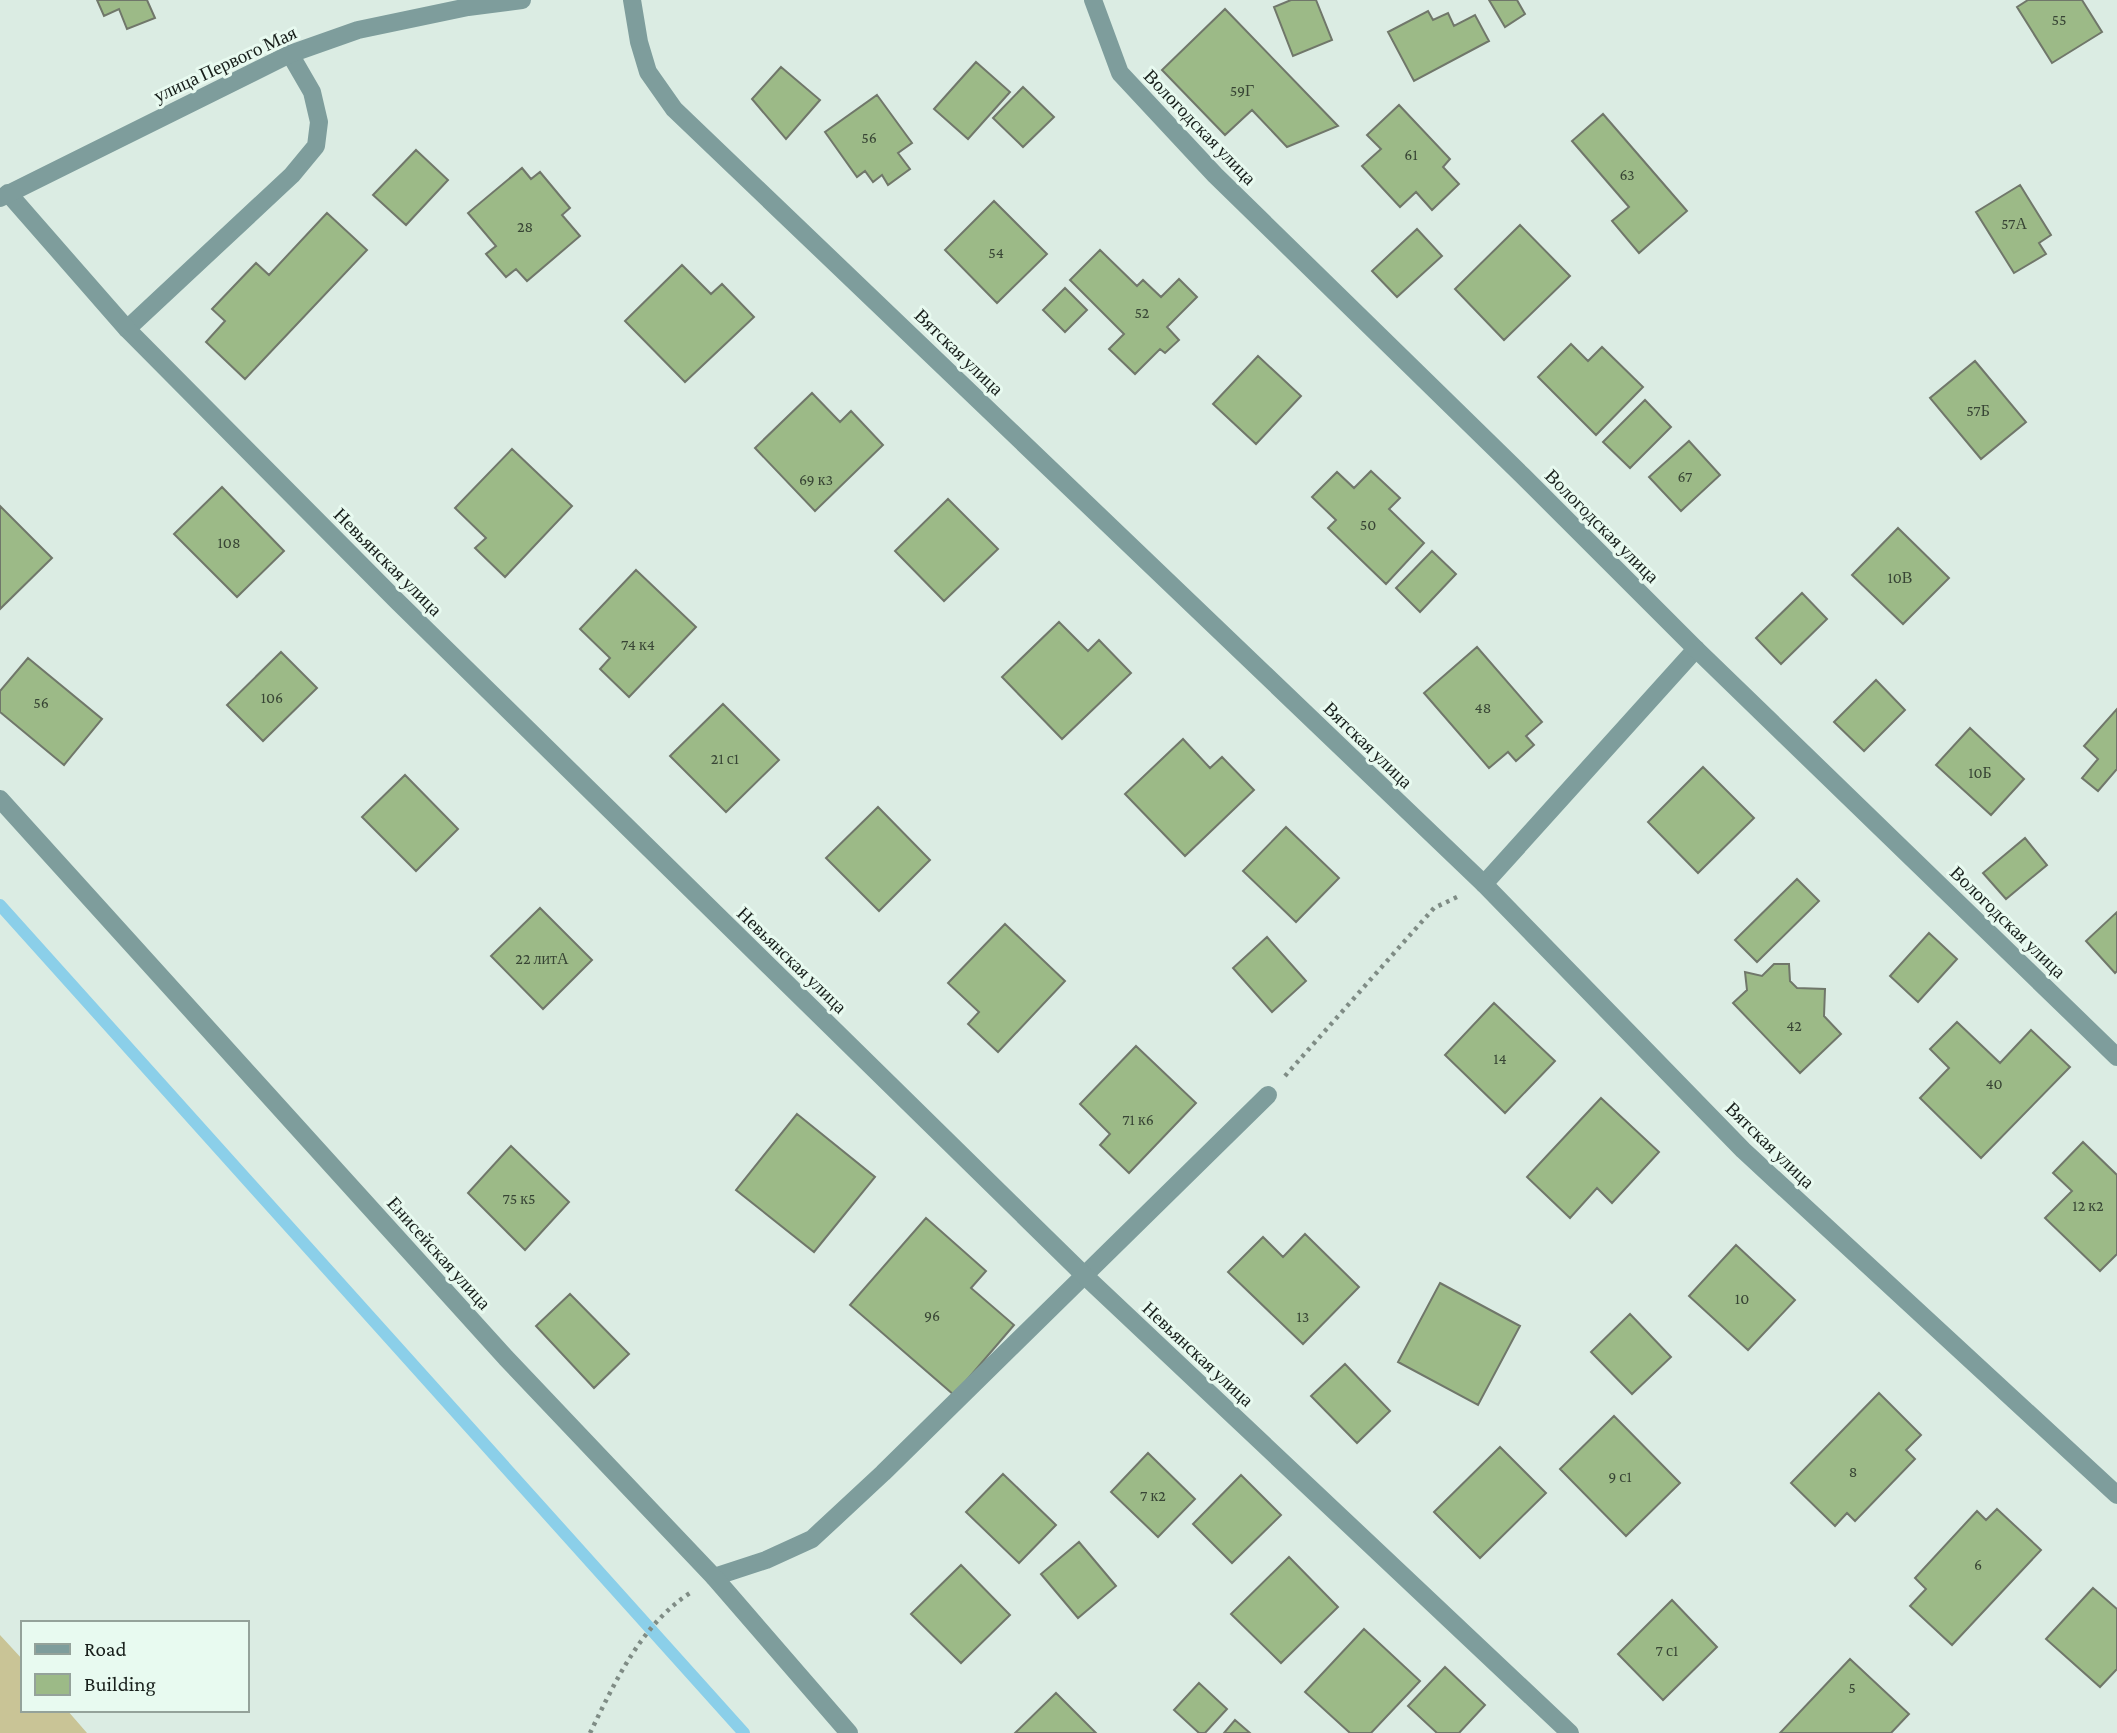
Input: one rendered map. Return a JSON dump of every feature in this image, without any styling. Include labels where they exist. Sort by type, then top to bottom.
[{"type":"street","name":"улица Первого Мая","points":[[4,195],[290,54],[358,30],[468,7],[522,0]]},
{"type":"street","name":"Вятская улица","points":[[632,0],[639,42],[648,72],[674,109],[1484,884],[1743,1150],[2117,1495]]},
{"type":"street","name":"Вологодская улица","points":[[1093,0],[1120,73],[1215,175],[1696,649],[2117,1057]]},
{"type":"street","points":[[127,329],[292,175],[316,146],[319,122],[312,92],[290,54]]},
{"type":"street","name":"Невьянская улица","points":[[4,195],[127,329],[398,602],[1083,1275],[1570,1733]]},
{"type":"street","points":[[1484,884],[1696,649]]},
{"type":"street","name":"Енисейская улица","points":[[0,799],[506,1358],[714,1577],[849,1733]]},
{"type":"street","points":[[714,1577],[765,1560],[811,1539],[893,1464],[1268,1095]]},
{"type":"path","points":[[1268,1095],[1434,908],[1484,884]]},
{"type":"path","points":[[590,1733],[640,1640],[679,1600],[714,1577]]},
{"type":"shaded area","points":[[0,1635],[21,1658],[21,1712],[69,1712],[87,1733],[0,1733]]},
{"type":"building","points":[[97,0],[147,0],[155,18],[127,29],[119,9],[104,16]]},
{"type":"building","points":[[1291,0],[1316,0],[1332,40],[1293,56],[1274,7]]},
{"type":"building","points":[[1489,0],[1517,0],[1525,14],[1505,27]]},
{"type":"building","points":[[2028,0],[2082,0],[2102,32],[2052,63],[2017,7]]},
{"type":"building","points":[[1225,9],[1338,126],[1287,147],[1252,110],[1225,135],[1162,70]]},
{"type":"building","points":[[1428,11],[1433,20],[1448,13],[1454,26],[1475,15],[1489,41],[1414,81],[1388,32]]},
{"type":"building","points":[[976,62],[1010,92],[968,139],[934,109]]},
{"type":"building","points":[[781,67],[820,100],[786,139],[752,99]]},
{"type":"building","points":[[1023,87],[1054,117],[1023,147],[993,118]]},
{"type":"building","points":[[877,95],[912,143],[898,153],[910,169],[888,185],[882,175],[873,182],[865,171],[857,177],[825,132]]},
{"type":"building","points":[[1399,105],[1450,159],[1443,167],[1459,184],[1432,210],[1416,192],[1400,207],[1362,166],[1381,149],[1367,135]]},
{"type":"building","points":[[1603,114],[1687,211],[1639,253],[1612,221],[1629,207],[1572,141]]},
{"type":"building","points":[[416,150],[448,180],[406,225],[373,195]]},
{"type":"building","points":[[522,168],[531,179],[540,172],[570,208],[562,215],[580,236],[527,281],[516,269],[506,277],[486,254],[496,246],[468,213]]},
{"type":"building","points":[[2020,185],[2051,235],[2039,243],[2046,254],[2014,273],[1976,212]]},
{"type":"building","points":[[994,201],[1047,254],[997,303],[945,250]]},
{"type":"building","points":[[327,213],[367,250],[245,379],[206,342],[225,321],[212,309],[256,263],[269,275]]},
{"type":"building","points":[[1520,225],[1570,276],[1504,340],[1455,289]]},
{"type":"building","points":[[1417,229],[1442,256],[1397,297],[1372,271]]},
{"type":"building","points":[[1100,250],[1137,286],[1143,280],[1161,297],[1179,279],[1197,297],[1167,327],[1179,340],[1165,353],[1160,349],[1135,374],[1109,349],[1124,334],[1070,280]]},
{"type":"building","points":[[682,265],[711,294],[722,284],[754,317],[685,382],[625,321]]},
{"type":"building","points":[[1065,288],[1087,310],[1065,332],[1043,310]]},
{"type":"building","points":[[1571,344],[1588,361],[1602,347],[1643,387],[1596,435],[1538,377]]},
{"type":"building","points":[[1258,356],[1301,396],[1256,444],[1213,404]]},
{"type":"building","points":[[1975,361],[2026,422],[1981,459],[1930,398]]},
{"type":"building","points":[[812,393],[840,422],[851,411],[883,445],[815,511],[755,448]]},
{"type":"building","points":[[1645,400],[1671,427],[1630,468],[1603,442]]},
{"type":"building","points":[[1689,441],[1720,475],[1681,511],[1649,477]]},
{"type":"building","points":[[512,449],[572,506],[505,577],[475,548],[486,538],[455,508]]},
{"type":"building","points":[[1371,471],[1400,498],[1389,509],[1424,543],[1386,584],[1328,528],[1336,520],[1312,497],[1337,472],[1354,488]]},
{"type":"building","points":[[222,487],[284,551],[237,597],[174,534]]},
{"type":"building","points":[[948,499],[998,549],[944,601],[895,551]]},
{"type":"building","points":[[0,506],[52,558],[0,609]]},
{"type":"building","points":[[1898,528],[1949,578],[1903,624],[1852,575]]},
{"type":"building","points":[[1432,551],[1456,574],[1420,612],[1396,588]]},
{"type":"building","points":[[636,570],[696,627],[629,697],[600,669],[610,658],[580,629]]},
{"type":"building","points":[[1802,593],[1827,619],[1781,664],[1756,638]]},
{"type":"building","points":[[1059,622],[1088,651],[1099,640],[1131,673],[1062,739],[1002,677]]},
{"type":"building","points":[[1477,647],[1542,722],[1526,736],[1534,745],[1516,761],[1508,752],[1489,768],[1424,693]]},
{"type":"building","points":[[281,652],[317,688],[263,741],[227,705]]},
{"type":"building","points":[[28,658],[102,719],[64,765],[0,712],[0,691]]},
{"type":"building","points":[[1876,680],[1905,710],[1864,751],[1834,722]]},
{"type":"building","points":[[723,704],[779,760],[726,812],[670,756]]},
{"type":"building","points":[[2117,709],[2117,769],[2098,791],[2082,778],[2098,759],[2084,746]]},
{"type":"building","points":[[1970,728],[2024,779],[1991,815],[1936,765]]},
{"type":"building","points":[[1183,739],[1210,768],[1222,757],[1254,790],[1185,856],[1125,794]]},
{"type":"building","points":[[1703,767],[1754,818],[1698,873],[1648,822]]},
{"type":"building","points":[[405,775],[458,829],[416,871],[362,817]]},
{"type":"building","points":[[878,807],[930,860],[879,911],[826,858]]},
{"type":"building","points":[[1286,827],[1339,878],[1296,922],[1243,871]]},
{"type":"building","points":[[2025,838],[2047,865],[2006,899],[1983,873]]},
{"type":"building","points":[[1797,879],[1819,901],[1757,962],[1735,940]]},
{"type":"building","points":[[540,908],[592,960],[543,1009],[491,956]]},
{"type":"building","points":[[2117,912],[2117,971],[2115,973],[2086,941]]},
{"type":"building","points":[[1005,924],[1065,981],[998,1052],[968,1024],[979,1012],[948,983]]},
{"type":"building","points":[[1929,933],[1957,959],[1918,1002],[1890,976]]},
{"type":"building","points":[[1267,937],[1306,981],[1272,1012],[1233,968]]},
{"type":"building","points":[[1774,964],[1789,964],[1790,981],[1797,988],[1825,989],[1824,1016],[1841,1034],[1800,1073],[1733,1003],[1747,990],[1745,972],[1762,976]]},
{"type":"building","points":[[1494,1003],[1555,1061],[1505,1113],[1445,1055]]},
{"type":"building","points":[[1957,1022],[2000,1063],[2031,1030],[2070,1067],[1981,1158],[1920,1098],[1949,1068],[1930,1049]]},
{"type":"building","points":[[1136,1046],[1196,1103],[1129,1173],[1100,1145],[1110,1134],[1080,1104]]},
{"type":"building","points":[[1601,1098],[1659,1152],[1612,1203],[1597,1188],[1570,1218],[1527,1177]]},
{"type":"building","points":[[797,1114],[875,1177],[814,1252],[736,1190]]},
{"type":"building","points":[[2083,1142],[2117,1175],[2117,1254],[2100,1271],[2045,1218],[2072,1191],[2053,1173]]},
{"type":"building","points":[[511,1146],[569,1202],[525,1250],[468,1193]]},
{"type":"building","points":[[926,1218],[986,1271],[971,1288],[1014,1325],[954,1395],[850,1305]]},
{"type":"building","points":[[1305,1234],[1359,1287],[1303,1344],[1228,1272],[1263,1237],[1283,1257]]},
{"type":"building","points":[[1736,1245],[1795,1300],[1748,1350],[1689,1296]]},
{"type":"building","points":[[1440,1283],[1520,1326],[1478,1405],[1398,1362]]},
{"type":"building","points":[[570,1294],[629,1354],[594,1388],[536,1326]]},
{"type":"building","points":[[1630,1314],[1671,1357],[1632,1394],[1591,1352]]},
{"type":"building","points":[[1345,1364],[1390,1411],[1357,1443],[1311,1396]]},
{"type":"building","points":[[1879,1393],[1921,1435],[1906,1450],[1915,1459],[1855,1521],[1847,1513],[1835,1526],[1791,1483]]},
{"type":"building","points":[[1614,1416],[1680,1483],[1626,1536],[1560,1469]]},
{"type":"building","points":[[1500,1447],[1546,1493],[1480,1558],[1434,1512]]},
{"type":"building","points":[[1148,1453],[1195,1499],[1158,1537],[1111,1492]]},
{"type":"building","points":[[1003,1474],[1056,1525],[1019,1563],[966,1512]]},
{"type":"building","points":[[1241,1475],[1281,1515],[1232,1563],[1193,1524]]},
{"type":"building","points":[[1997,1509],[2041,1550],[1952,1645],[1910,1606],[1926,1589],[1915,1578],[1977,1511],[1986,1520]]},
{"type":"building","points":[[1079,1542],[1116,1586],[1078,1618],[1041,1574]]},
{"type":"building","points":[[1289,1557],[1338,1607],[1281,1663],[1231,1614]]},
{"type":"building","points":[[961,1565],[1010,1615],[961,1663],[911,1614]]},
{"type":"building","points":[[2093,1588],[2117,1609],[2117,1669],[2100,1687],[2046,1639]]},
{"type":"building","points":[[1672,1600],[1717,1647],[1663,1700],[1618,1654]]},
{"type":"building","points":[[1364,1629],[1420,1681],[1371,1733],[1350,1733],[1305,1692]]},
{"type":"building","points":[[1850,1659],[1909,1714],[1891,1733],[1780,1733]]},
{"type":"building","points":[[1445,1667],[1485,1705],[1459,1733],[1437,1733],[1408,1706]]},
{"type":"building","points":[[1199,1683],[1227,1709],[1205,1733],[1199,1733],[1174,1710]]},
{"type":"building","points":[[1056,1693],[1096,1733],[1015,1733]]},
{"type":"building","points":[[1235,1720],[1250,1733],[1224,1733]]},
{"type":"waterway","points":[[0,905],[744,1733]]}]
